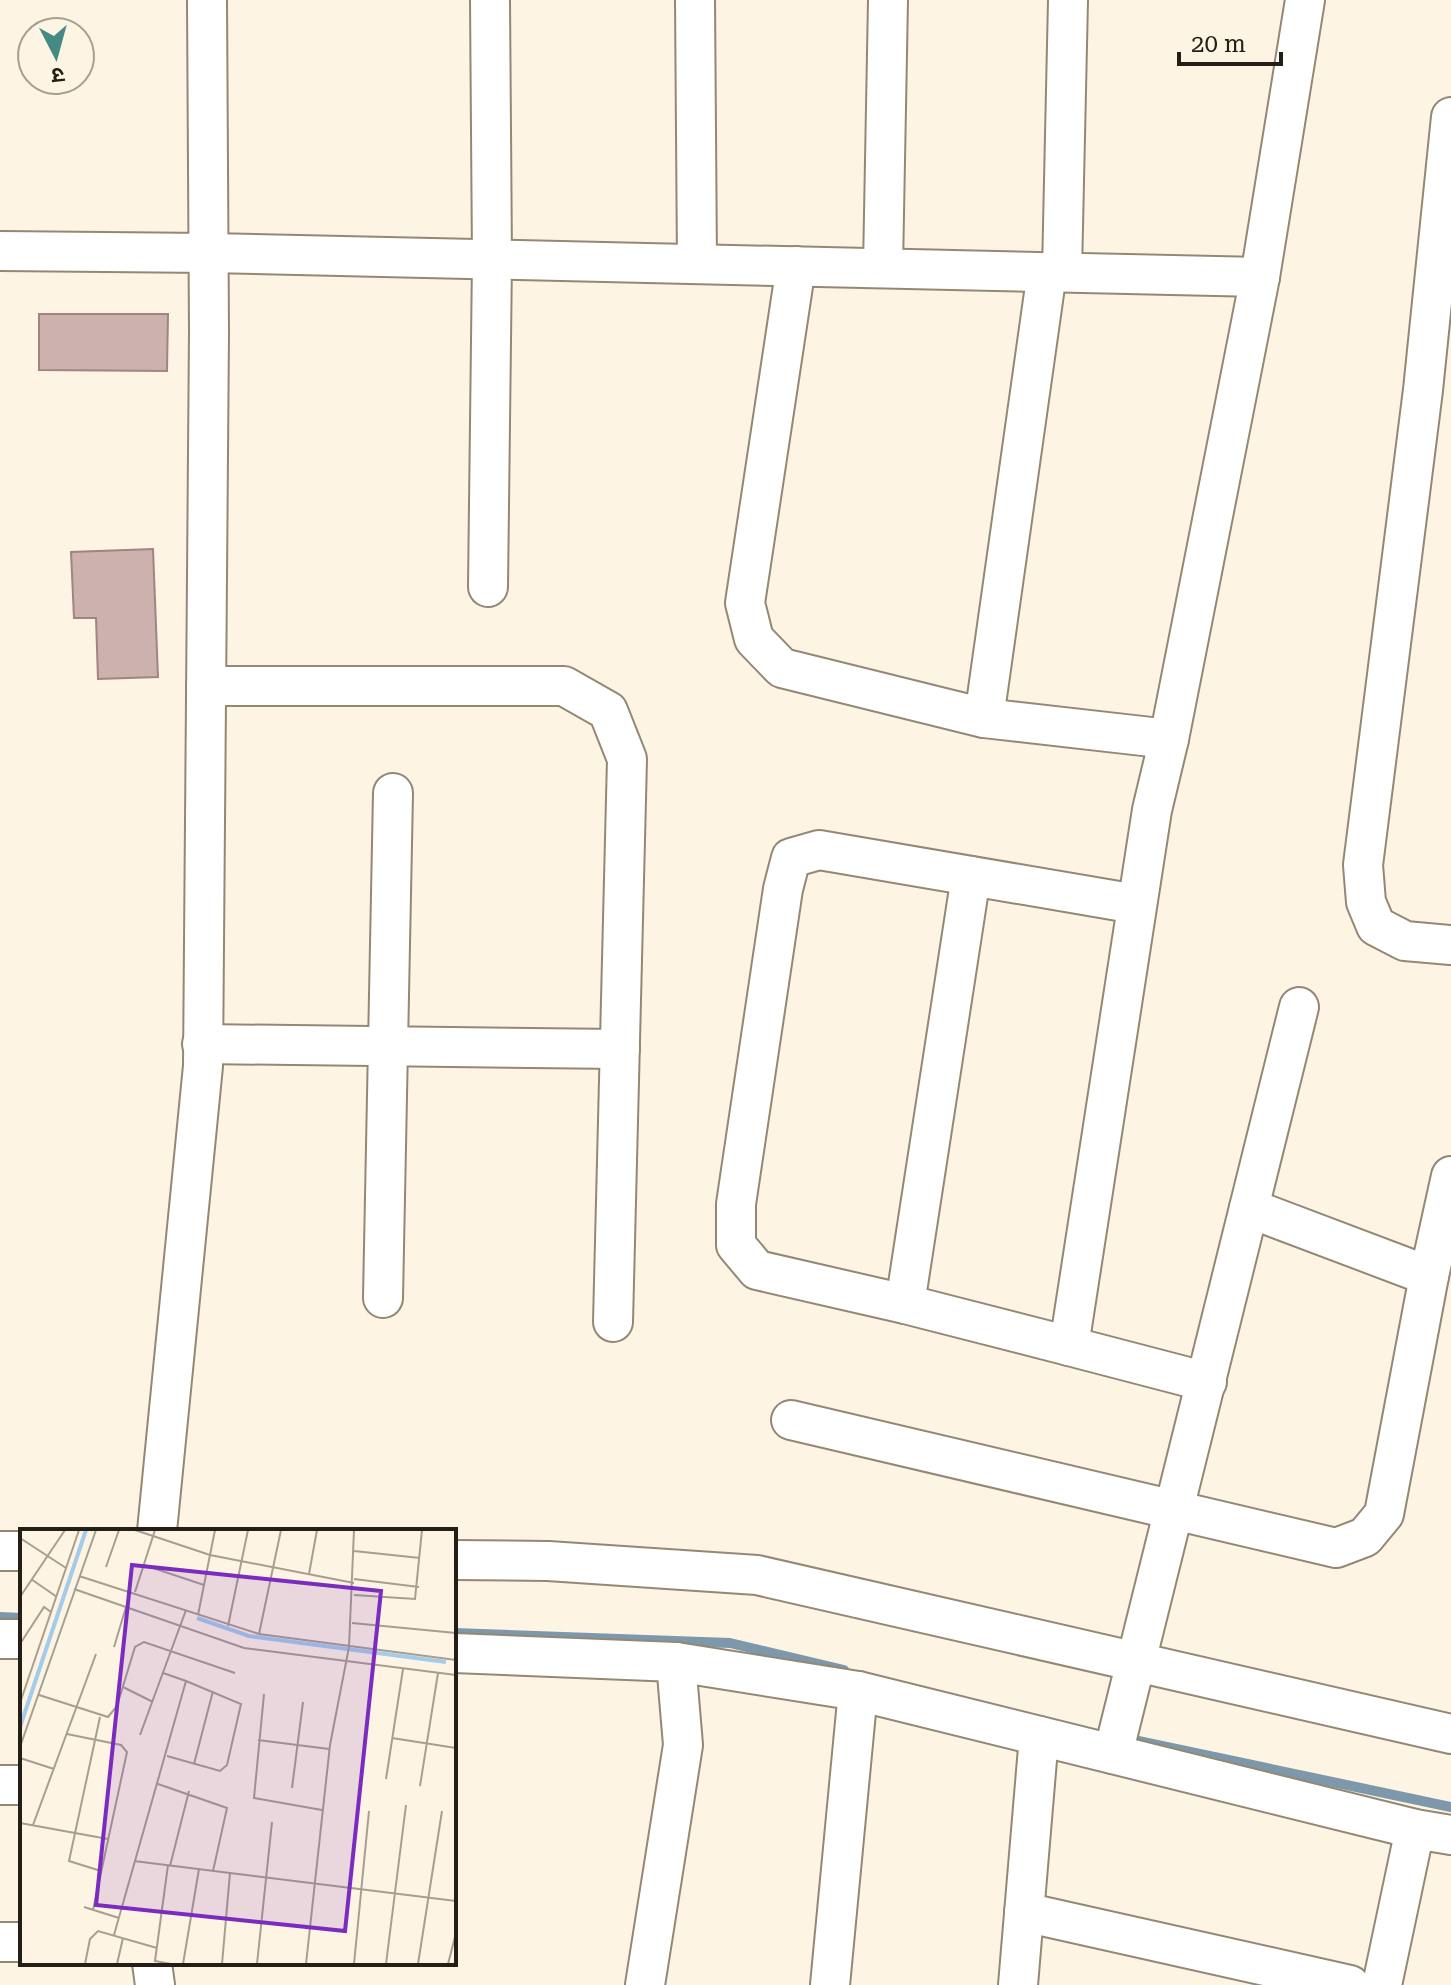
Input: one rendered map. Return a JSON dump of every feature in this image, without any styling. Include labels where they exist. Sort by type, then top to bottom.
[{"type":"street","points":[[157,1529],[201,1081],[209,253],[207,0]]},
{"type":"street","points":[[488,587],[492,259],[490,0]]},
{"type":"street","points":[[695,0],[697,264]]},
{"type":"street","points":[[883,268],[888,0]]},
{"type":"street","points":[[984,718],[1055,272],[1068,0]]},
{"type":"street","points":[[1069,1346],[1152,810],[1169,739],[1260,277],[1305,0]]},
{"type":"street","points":[[1451,117],[1437,391],[1363,865],[1366,902],[1376,926],[1405,941],[1451,945]]},
{"type":"street","points":[[0,251],[1260,277]]},
{"type":"street","points":[[796,266],[745,603],[754,639],[782,668],[984,718],[1169,739]]},
{"type":"street","points":[[206,686],[564,686],[608,711],[627,759],[613,1322]]},
{"type":"street","points":[[383,1298],[393,793]]},
{"type":"street","points":[[1136,904],[819,850],[791,858],[783,889],[736,1204],[736,1245],[757,1270],[905,1304],[1207,1382]]},
{"type":"street","points":[[905,1304],[971,876]]},
{"type":"street","points":[[1113,1754],[1299,1007]]},
{"type":"street","points":[[202,1044],[620,1049]]},
{"type":"street","points":[[791,1420],[1336,1548],[1365,1537],[1384,1514],[1451,1176]]},
{"type":"street","points":[[1249,1208],[1429,1276]]},
{"type":"street","points":[[456,1560],[548,1561],[757,1575],[1451,1734]]},
{"type":"street","points":[[456,1653],[676,1662],[858,1691],[1433,1832],[1382,1985]]},
{"type":"street","points":[[645,1985],[683,1745],[676,1662]]},
{"type":"street","points":[[830,1985],[858,1691]]},
{"type":"street","points":[[1018,1985],[1039,1736]]},
{"type":"street","points":[[1024,1912],[1350,1985]]},
{"type":"street","points":[[152,1965],[155,1985]]},
{"type":"building","points":[[39,314],[168,314],[167,371],[39,370]]},
{"type":"building","points":[[153,549],[158,677],[98,679],[96,618],[74,618],[71,552]]},
{"type":"waterway","points":[[0,1617],[20,1618]]},
{"type":"waterway","points":[[456,1633],[730,1643],[844,1670]]},
{"type":"waterway","points":[[1124,1738],[1451,1807]]}]
